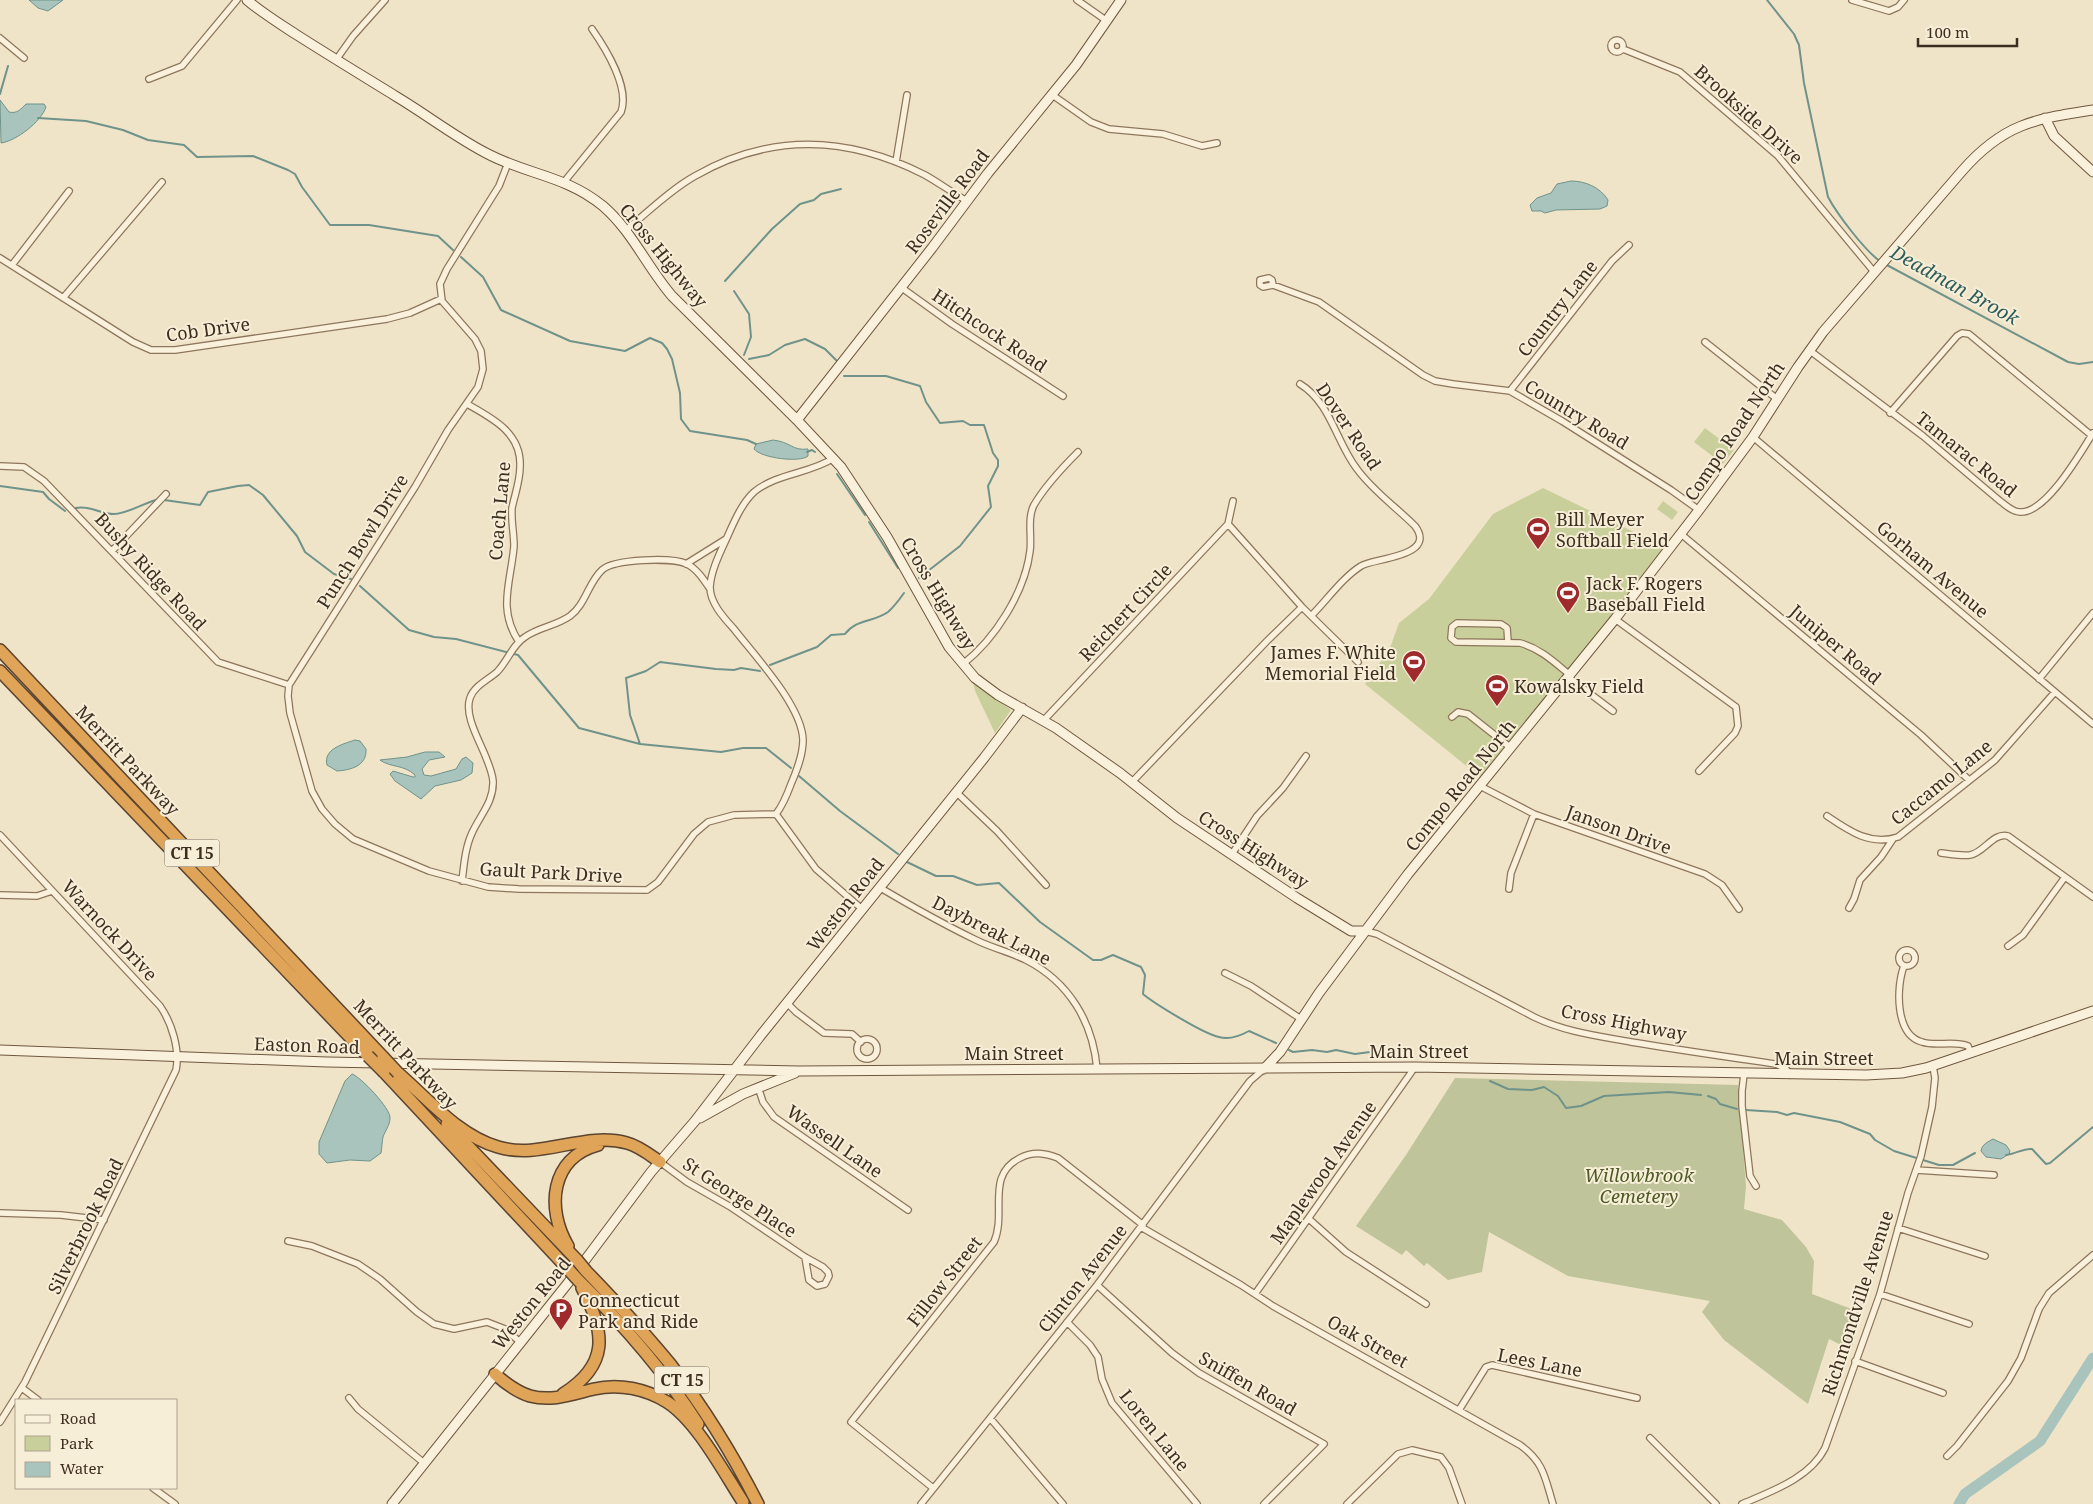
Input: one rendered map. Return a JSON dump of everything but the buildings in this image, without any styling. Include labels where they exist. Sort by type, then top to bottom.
[{"type":"highway","name":"Merritt Parkway","points":[[0,650],[628,1315],[671,1365],[724,1442],[758,1504]]},
{"type":"highway","name":"Merritt Parkway","points":[[0,671],[384,1072],[632,1336],[671,1384],[703,1432],[744,1503]]},
{"type":"highway","points":[[398,1073],[467,1132],[481,1141],[500,1148],[534,1150],[596,1140],[618,1141],[638,1148],[660,1162]]},
{"type":"highway","points":[[576,1260],[563,1237],[555,1214],[555,1195],[560,1176],[571,1160],[580,1152],[593,1146],[618,1141]]},
{"type":"highway","points":[[558,1397],[576,1386],[588,1374],[593,1367],[598,1350],[599,1338],[596,1318],[578,1280]]},
{"type":"highway","points":[[495,1374],[525,1394],[546,1398],[599,1388],[624,1387],[644,1391],[668,1402],[694,1428],[744,1503]]},
{"type":"main road","name":"Cross Highway","points":[[247,0],[336,60],[477,148],[508,163],[564,182],[603,206],[626,230],[654,274],[672,296],[834,458],[860,495],[905,568],[939,630],[963,664],[984,685],[1044,720],[1132,782],[1177,818],[1232,854],[1351,930],[1365,931]]},
{"type":"main road","name":"Roseville Road","points":[[797,420],[902,288],[1051,94],[1076,65],[1121,0]]},
{"type":"main road","name":"Compo Road North","points":[[1264,1068],[1280,1052],[1301,1018],[1408,874],[1615,619],[1681,534],[1754,437],[1809,350],[1880,267],[1980,152],[2012,129],[2045,118],[2093,110]]},
{"type":"main road","points":[[2045,118],[2054,136],[2093,172]]},
{"type":"main road","name":"Weston Road","points":[[392,1504],[660,1162],[695,1121],[1022,708]]},
{"type":"main road","name":"Main Street","points":[[734,1070],[1415,1067],[1744,1074],[1886,1074],[1933,1066],[2093,1012]]},
{"type":"main road","name":"Easton Road","points":[[0,1050],[327,1062],[734,1070]]},
{"type":"main road","name":"Weston Road","points":[[695,1121],[732,1099],[799,1071]]},
{"type":"street","points":[[149,80],[182,66],[237,0]]},
{"type":"street","points":[[336,60],[353,36],[385,0]]},
{"type":"street","points":[[1077,0],[1107,21]]},
{"type":"street","points":[[1852,0],[1889,11],[1898,7],[1904,0]]},
{"type":"street","points":[[564,182],[621,112],[623,106],[622,91],[607,50],[592,29]]},
{"type":"street","points":[[0,38],[24,58]]},
{"type":"street","name":"Brookside Drive","points":[[1623,49],[1680,72],[1778,156],[1880,267]]},
{"type":"street","points":[[1051,94],[1092,122],[1108,129],[1163,134],[1202,146],[1217,143]]},
{"type":"street","points":[[896,162],[907,95]]},
{"type":"street","points":[[626,230],[694,176],[749,152],[798,144],[830,144],[859,150],[896,162],[926,176],[967,201]]},
{"type":"street","points":[[441,299],[439,287],[442,277],[499,186],[508,163]]},
{"type":"street","points":[[63,298],[162,182]]},
{"type":"street","points":[[12,265],[69,191]]},
{"type":"street","name":"Country Lane","points":[[1510,391],[1612,261],[1629,245]]},
{"type":"street","name":"Cob Drive","points":[[0,258],[139,346],[157,351],[392,318],[410,313],[441,299]]},
{"type":"street","name":"Country Road","points":[[1273,285],[1319,302],[1423,375],[1452,384],[1510,391],[1562,421],[1699,510]]},
{"type":"street","name":"Hitchcock Road","points":[[902,288],[952,324],[1063,396]]},
{"type":"street","name":"Punch Bowl Drive","points":[[289,685],[415,487],[448,430],[476,392],[482,376],[483,355],[474,339],[441,299]]},
{"type":"street","points":[[1890,413],[1957,336],[1962,333],[1969,334],[2092,434]]},
{"type":"street","points":[[1705,342],[1777,399]]},
{"type":"street","name":"Tamarac Road","points":[[1809,350],[1890,413],[1923,436],[2000,501],[2012,510],[2021,513],[2032,509],[2048,497],[2070,471],[2092,434]]},
{"type":"street","name":"Dover Road","points":[[1300,384],[1310,390],[1318,400],[1356,468],[1420,532],[1417,544],[1406,553],[1362,564],[1350,574],[1312,616]]},
{"type":"street","name":"Coach Lane","points":[[467,404],[502,425],[514,441],[519,452],[520,468],[512,510],[511,527],[514,545],[506,599],[512,632],[518,643]]},
{"type":"street","name":"Gorham Avenue","points":[[1754,437],[2093,724]]},
{"type":"street","points":[[963,664],[988,641],[1002,621],[1027,569],[1031,517],[1034,505],[1052,479],[1078,452]]},
{"type":"street","points":[[710,589],[713,572],[726,539],[743,506],[758,489],[777,480],[820,466],[834,458]]},
{"type":"street","name":"Bushy Ridge Road","points":[[0,466],[24,467],[35,472],[59,494],[218,662],[289,685]]},
{"type":"street","points":[[112,550],[165,495]]},
{"type":"street","points":[[1233,501],[1228,524],[1302,607],[1358,662]]},
{"type":"street","name":"Reichert Circle","points":[[1044,720],[1228,524]]},
{"type":"street","name":"Juniper Road","points":[[1681,534],[1921,735],[1969,780]]},
{"type":"street","points":[[726,539],[686,564],[701,576],[710,589],[720,612],[787,700],[800,726],[803,740],[801,755],[786,797],[776,814],[816,869],[862,909]]},
{"type":"street","name":"Gault Park Drive","points":[[686,564],[638,560],[610,564],[599,573],[583,601],[572,614],[562,621],[530,634],[518,643],[498,671],[474,691],[469,702],[470,716],[489,764],[493,785],[489,804],[472,833],[462,881],[504,888],[645,890],[658,882],[690,839],[708,822],[734,815],[776,814]]},
{"type":"street","points":[[1132,782],[1302,607]]},
{"type":"street","points":[[2039,678],[2093,613]]},
{"type":"street","points":[[1615,619],[1736,707],[1738,726],[1735,733],[1699,771]]},
{"type":"street","points":[[1508,642],[1507,628],[1501,624],[1457,623],[1452,627],[1452,638],[1456,642],[1520,643],[1538,650],[1613,711]]},
{"type":"street","points":[[289,685],[290,713],[310,784],[322,809],[335,824],[353,839],[368,846],[462,881]]},
{"type":"street","name":"Caccamo Lane","points":[[1827,816],[1864,838],[1875,840],[1893,839],[1909,830],[2001,754],[2055,692]]},
{"type":"street","points":[[1452,717],[1458,712],[1468,714],[1511,748]]},
{"type":"street","points":[[1232,854],[1258,816],[1283,788],[1306,756]]},
{"type":"street","name":"Janson Drive","points":[[1480,786],[1534,814],[1705,874],[1722,885],[1739,909]]},
{"type":"street","points":[[956,792],[998,832],[1046,885]]},
{"type":"street","points":[[1509,889],[1511,873],[1534,814]]},
{"type":"street","name":"Warnock Drive","points":[[0,834],[160,1006],[171,1026],[177,1057]]},
{"type":"street","points":[[1941,853],[1973,854],[2003,834],[2093,898]]},
{"type":"street","points":[[1848,908],[1854,899],[1860,880],[1881,857],[1893,839]]},
{"type":"street","points":[[2008,946],[2023,935],[2065,877]]},
{"type":"street","name":"Daybreak Lane","points":[[879,888],[976,940],[1026,960],[1053,978],[1076,1002],[1089,1027],[1096,1052],[1097,1069]]},
{"type":"street","points":[[0,895],[37,896],[52,891]]},
{"type":"street","name":"Cross Highway","points":[[1365,931],[1377,934],[1534,1017],[1555,1026],[1602,1037],[1776,1064],[1786,1069],[1790,1074]]},
{"type":"street","points":[[1904,966],[1900,976],[1899,996],[1905,1030],[1911,1038],[1930,1044],[1961,1043],[1968,1046],[1972,1053]]},
{"type":"street","points":[[1224,973],[1251,986],[1301,1018]]},
{"type":"street","points":[[787,1003],[824,1033],[852,1034],[861,1042]]},
{"type":"street","name":"Silverbrook Road","points":[[0,1422],[22,1388],[168,1089],[176,1070],[177,1057]]},
{"type":"street","name":"Richmondville Avenue","points":[[1742,1504],[1798,1477],[1815,1464],[1825,1448],[1880,1294],[1898,1228],[1921,1156],[1932,1108],[1935,1078],[1933,1066]]},
{"type":"street","name":"Maplewood Avenue","points":[[1255,1294],[1415,1067]]},
{"type":"street","name":"Clinton Avenue","points":[[923,1503],[933,1488],[1097,1285],[1250,1081],[1264,1068]]},
{"type":"street","points":[[1744,1074],[1742,1106],[1750,1176],[1756,1186]]},
{"type":"street","name":"Wassell Lane","points":[[758,1087],[763,1102],[774,1117],[908,1210]]},
{"type":"street","name":"Fillow Street","points":[[933,1488],[851,1422],[994,1242],[999,1229],[1000,1184],[1006,1168],[1020,1158],[1032,1154],[1049,1154],[1058,1158],[1142,1226]]},
{"type":"street","name":"St George Place","points":[[660,1162],[687,1182],[729,1206],[828,1272],[829,1276],[825,1284],[817,1286],[810,1280],[805,1258]]},
{"type":"street","points":[[1916,1170],[1994,1175]]},
{"type":"street","points":[[0,1213],[61,1215],[104,1220]]},
{"type":"street","points":[[1309,1219],[1346,1252],[1426,1304]]},
{"type":"street","name":"Oak Street","points":[[1142,1226],[1273,1306],[1459,1410],[1534,1456],[1541,1467],[1553,1504]]},
{"type":"street","points":[[1898,1228],[1985,1256]]},
{"type":"street","points":[[288,1241],[312,1246],[358,1264],[375,1275],[417,1312],[434,1324],[454,1329],[487,1322],[505,1329],[520,1342]]},
{"type":"street","points":[[1947,1456],[2008,1381],[2021,1358],[2039,1309],[2049,1293],[2093,1254]]},
{"type":"street","name":"Sniffen Road","points":[[1097,1285],[1172,1353],[1199,1373],[1324,1444],[1264,1504]]},
{"type":"street","points":[[1880,1294],[1969,1324]]},
{"type":"street","name":"Loren Lane","points":[[1067,1322],[1090,1344],[1098,1357],[1102,1379],[1112,1403],[1197,1504]]},
{"type":"street","points":[[1855,1361],[1943,1393]]},
{"type":"street","name":"Lees Lane","points":[[1459,1410],[1486,1367],[1492,1365],[1637,1398]]},
{"type":"street","points":[[22,1388],[37,1399]]},
{"type":"street","points":[[349,1398],[358,1409],[424,1463]]},
{"type":"street","points":[[990,1418],[1062,1504]]},
{"type":"street","points":[[1650,1438],[1716,1504]]},
{"type":"street","points":[[1347,1504],[1398,1454],[1407,1450],[1437,1456],[1445,1461],[1462,1504]]},
{"type":"street","points":[[154,1489],[174,1504]]},
{"type":"green space","points":[[1705,428],[1734,450],[1723,464],[1694,442]]},
{"type":"green space","points":[[1543,488],[1667,548],[1608,625],[1480,777],[1365,684],[1390,648],[1399,623],[1429,599],[1493,514]]},
{"type":"green space","points":[[1663,501],[1678,512],[1672,520],[1657,509]]},
{"type":"green space","points":[[973,682],[1011,710],[995,733],[975,691]]},
{"type":"green space","name":"Willowbrook Cemetery","points":[[1455,1078],[1738,1085],[1746,1186],[1744,1209],[1782,1220],[1806,1247],[1814,1261],[1812,1294],[1862,1313],[1851,1350],[1829,1339],[1808,1404],[1724,1340],[1702,1312],[1710,1301],[1568,1276],[1489,1232],[1482,1272],[1448,1280],[1427,1263],[1424,1266],[1406,1250],[1402,1255],[1356,1226],[1406,1155]]},
{"type":"water","points":[[29,0],[63,0],[48,11],[38,8]]},
{"type":"water","points":[[0,100],[9,112],[19,111],[26,104],[44,104],[46,107],[39,119],[21,135],[1,143]]},
{"type":"water","points":[[1571,181],[1582,182],[1596,188],[1605,195],[1608,200],[1607,206],[1600,209],[1556,210],[1545,213],[1532,211],[1530,205],[1537,198],[1551,193],[1557,184]]},
{"type":"water","points":[[773,440],[798,449],[808,449],[808,456],[797,459],[772,457],[754,449],[756,444]]},
{"type":"water","points":[[355,740],[360,741],[366,749],[366,755],[361,763],[348,770],[337,771],[327,765],[328,755],[331,751],[340,745]]},
{"type":"water","points":[[425,752],[439,752],[445,757],[429,760],[422,769],[424,775],[431,776],[456,769],[462,759],[466,757],[473,763],[472,773],[461,780],[435,786],[421,799],[395,781],[390,774],[393,771],[413,777],[415,775],[406,769],[380,760],[407,757]]},
{"type":"water","points":[[352,1074],[375,1094],[386,1108],[390,1121],[383,1137],[381,1153],[370,1161],[350,1160],[327,1163],[319,1154],[319,1142],[345,1081]]},
{"type":"water","points":[[1993,1139],[2006,1145],[2010,1151],[2009,1154],[2001,1159],[1986,1157],[1981,1151],[1985,1144]]},
{"type":"waterway","name":"Deadman Brook","points":[[1767,0],[1794,34],[1799,45],[1804,83],[1828,197],[1852,232],[1867,250],[1881,262]]},
{"type":"waterway","points":[[0,94],[8,66]]},
{"type":"waterway","points":[[38,118],[86,121],[123,130],[148,140],[184,145],[197,157],[253,156],[295,174],[302,187],[330,225],[369,225],[438,236],[453,250]]},
{"type":"waterway","points":[[725,281],[772,229],[800,204],[814,200],[821,194],[841,189]]},
{"type":"waterway","points":[[461,257],[483,277],[501,310],[570,341],[625,351],[650,338],[662,343],[672,359],[680,393],[681,419],[690,431],[747,440],[756,444]]},
{"type":"waterway","name":"Deadman Brook","points":[[1885,264],[2068,362],[2079,364],[2093,362]]},
{"type":"waterway","points":[[734,291],[749,314],[751,337],[744,355]]},
{"type":"waterway","points":[[749,359],[769,355],[785,345],[805,339],[825,349],[837,361]]},
{"type":"waterway","points":[[844,376],[886,376],[920,386],[926,402],[940,423],[963,421],[970,425],[984,425],[993,453],[998,460],[998,466],[988,486],[991,507],[960,546],[919,578]]},
{"type":"waterway","points":[[807,452],[812,450],[815,452]]},
{"type":"waterway","points":[[837,474],[865,515]]},
{"type":"waterway","points":[[164,500],[200,505],[208,492],[249,485],[263,495],[297,536],[305,552],[334,574],[351,579]]},
{"type":"waterway","points":[[0,486],[43,492],[65,511]]},
{"type":"waterway","points":[[76,508],[81,507],[114,514],[131,510],[159,499]]},
{"type":"waterway","points":[[869,522],[898,568]]},
{"type":"waterway","points":[[360,586],[409,630],[434,637],[456,639],[518,655],[579,728],[640,744],[721,752],[743,748],[766,748],[791,768]]},
{"type":"waterway","points":[[770,665],[817,647],[831,635],[845,634],[854,626],[883,615],[892,608],[904,593]]},
{"type":"waterway","points":[[640,744],[630,715],[626,678],[646,671],[660,662],[716,669],[734,670],[741,668],[760,671]]},
{"type":"waterway","points":[[799,776],[840,811],[898,854]]},
{"type":"waterway","points":[[907,862],[936,876],[953,876],[977,885],[999,883],[1040,922],[1093,960],[1101,960],[1113,955],[1141,967],[1145,975],[1143,994],[1180,1018],[1219,1037],[1235,1037],[1249,1031],[1276,1043]]},
{"type":"waterway","points":[[1289,1050],[1293,1052],[1312,1050],[1327,1052],[1336,1050],[1355,1054],[1370,1052],[1387,1053]]},
{"type":"waterway","points":[[1490,1081],[1508,1089],[1532,1090],[1544,1087],[1558,1096],[1566,1108],[1581,1106],[1604,1096],[1669,1092],[1701,1095]]},
{"type":"waterway","points":[[1708,1096],[1716,1099],[1720,1104],[1737,1109]]},
{"type":"waterway","points":[[1746,1110],[1777,1112],[1787,1115],[1794,1113],[1840,1122],[1870,1134],[1875,1140],[1894,1151],[1939,1165],[1953,1165],[1975,1153]]},
{"type":"waterway","points":[[2006,1155],[2032,1149],[2046,1164],[2050,1163],[2093,1127]]},
{"type":"waterway","points":[[1959,1504],[1965,1494],[2040,1441],[2093,1358]]},
{"type":"place","name":"Bill Meyer Softball Field","points":[[1538,550]]},
{"type":"place","name":"Jack F. Rogers Baseball Field","points":[[1568,614]]},
{"type":"place","name":"James F. White Memorial Field","points":[[1414,683]]},
{"type":"place","name":"Kowalsky Field","points":[[1497,707]]},
{"type":"place","name":"Connecticut Park and Ride","points":[[561,1331]]}]
